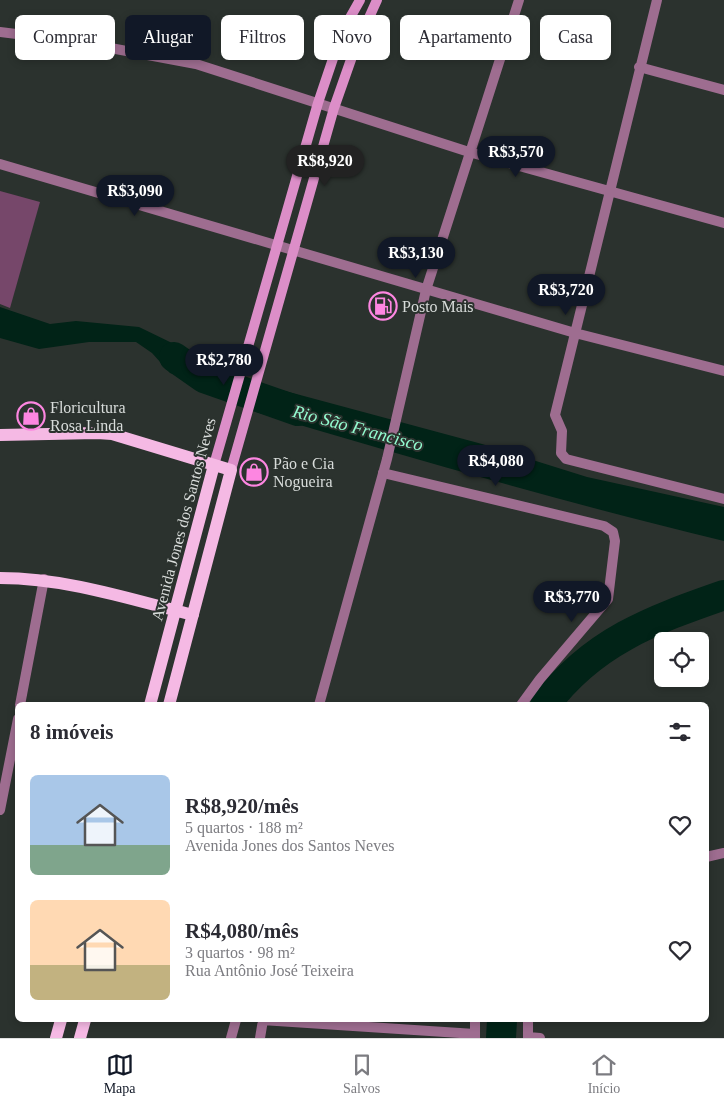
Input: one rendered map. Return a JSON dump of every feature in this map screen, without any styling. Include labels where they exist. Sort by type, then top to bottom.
[{"type":"main road","name":"Avenida Jones dos Santos Neves","points":[[151,702],[214,465],[318,103],[342,32],[360,0]]},
{"type":"main road","name":"Avenida Jones dos Santos Neves","points":[[170,702],[244,418],[295,250],[334,108],[354,51],[377,0]]},
{"type":"main road","points":[[0,435],[97,432],[112,434],[231,470]]},
{"type":"main road","points":[[0,578],[44,580],[194,615]]},
{"type":"main road","points":[[56,1038],[60,1022]]},
{"type":"main road","points":[[80,1038],[84,1022]]},
{"type":"street","points":[[320,702],[387,459],[426,290],[519,0]]},
{"type":"street","points":[[657,0],[555,415],[562,431],[561,453],[563,458],[724,499]]},
{"type":"street","points":[[0,32],[73,41],[196,64],[469,152],[724,223]]},
{"type":"street","points":[[639,67],[724,90]]},
{"type":"street","points":[[0,164],[575,333],[724,371]]},
{"type":"street","points":[[383,473],[604,526],[613,532],[616,541],[608,599],[540,679],[523,702]]},
{"type":"street","points":[[21,702],[44,580]]},
{"type":"street","points":[[0,810],[15,734]]},
{"type":"street","points":[[709,856],[724,853]]},
{"type":"street","points":[[231,1038],[235,1022]]},
{"type":"street","points":[[260,1038],[262,1022]]},
{"type":"street","points":[[289,1022],[475,1036],[476,1022]]},
{"type":"street","points":[[528,1022],[528,1037],[540,1038]]},
{"type":"shaded area","points":[[0,191],[40,202],[10,308],[0,304]]},
{"type":"water","points":[[0,307],[50,324],[76,321],[139,327],[172,343],[184,360],[211,369],[206,385],[170,373],[152,353],[136,342],[89,342],[39,349],[0,338]]},
{"type":"water","points":[[263,385],[482,444],[587,477],[724,507],[724,541],[489,479],[256,412]]},
{"type":"waterway","name":"Rio São Francisco","points":[[174,357],[204,378],[298,411]]},
{"type":"waterway","points":[[547,702],[563,683],[603,649],[648,624],[724,595]]},
{"type":"waterway","points":[[501,1038],[502,1022]]},
{"type":"place","name":"Posto Mais","points":[[383,306]]},
{"type":"place","name":"Floricultura Rosa Linda","points":[[31,416]]},
{"type":"place","name":"Pão e Cia Nogueira","points":[[254,472]]}]
